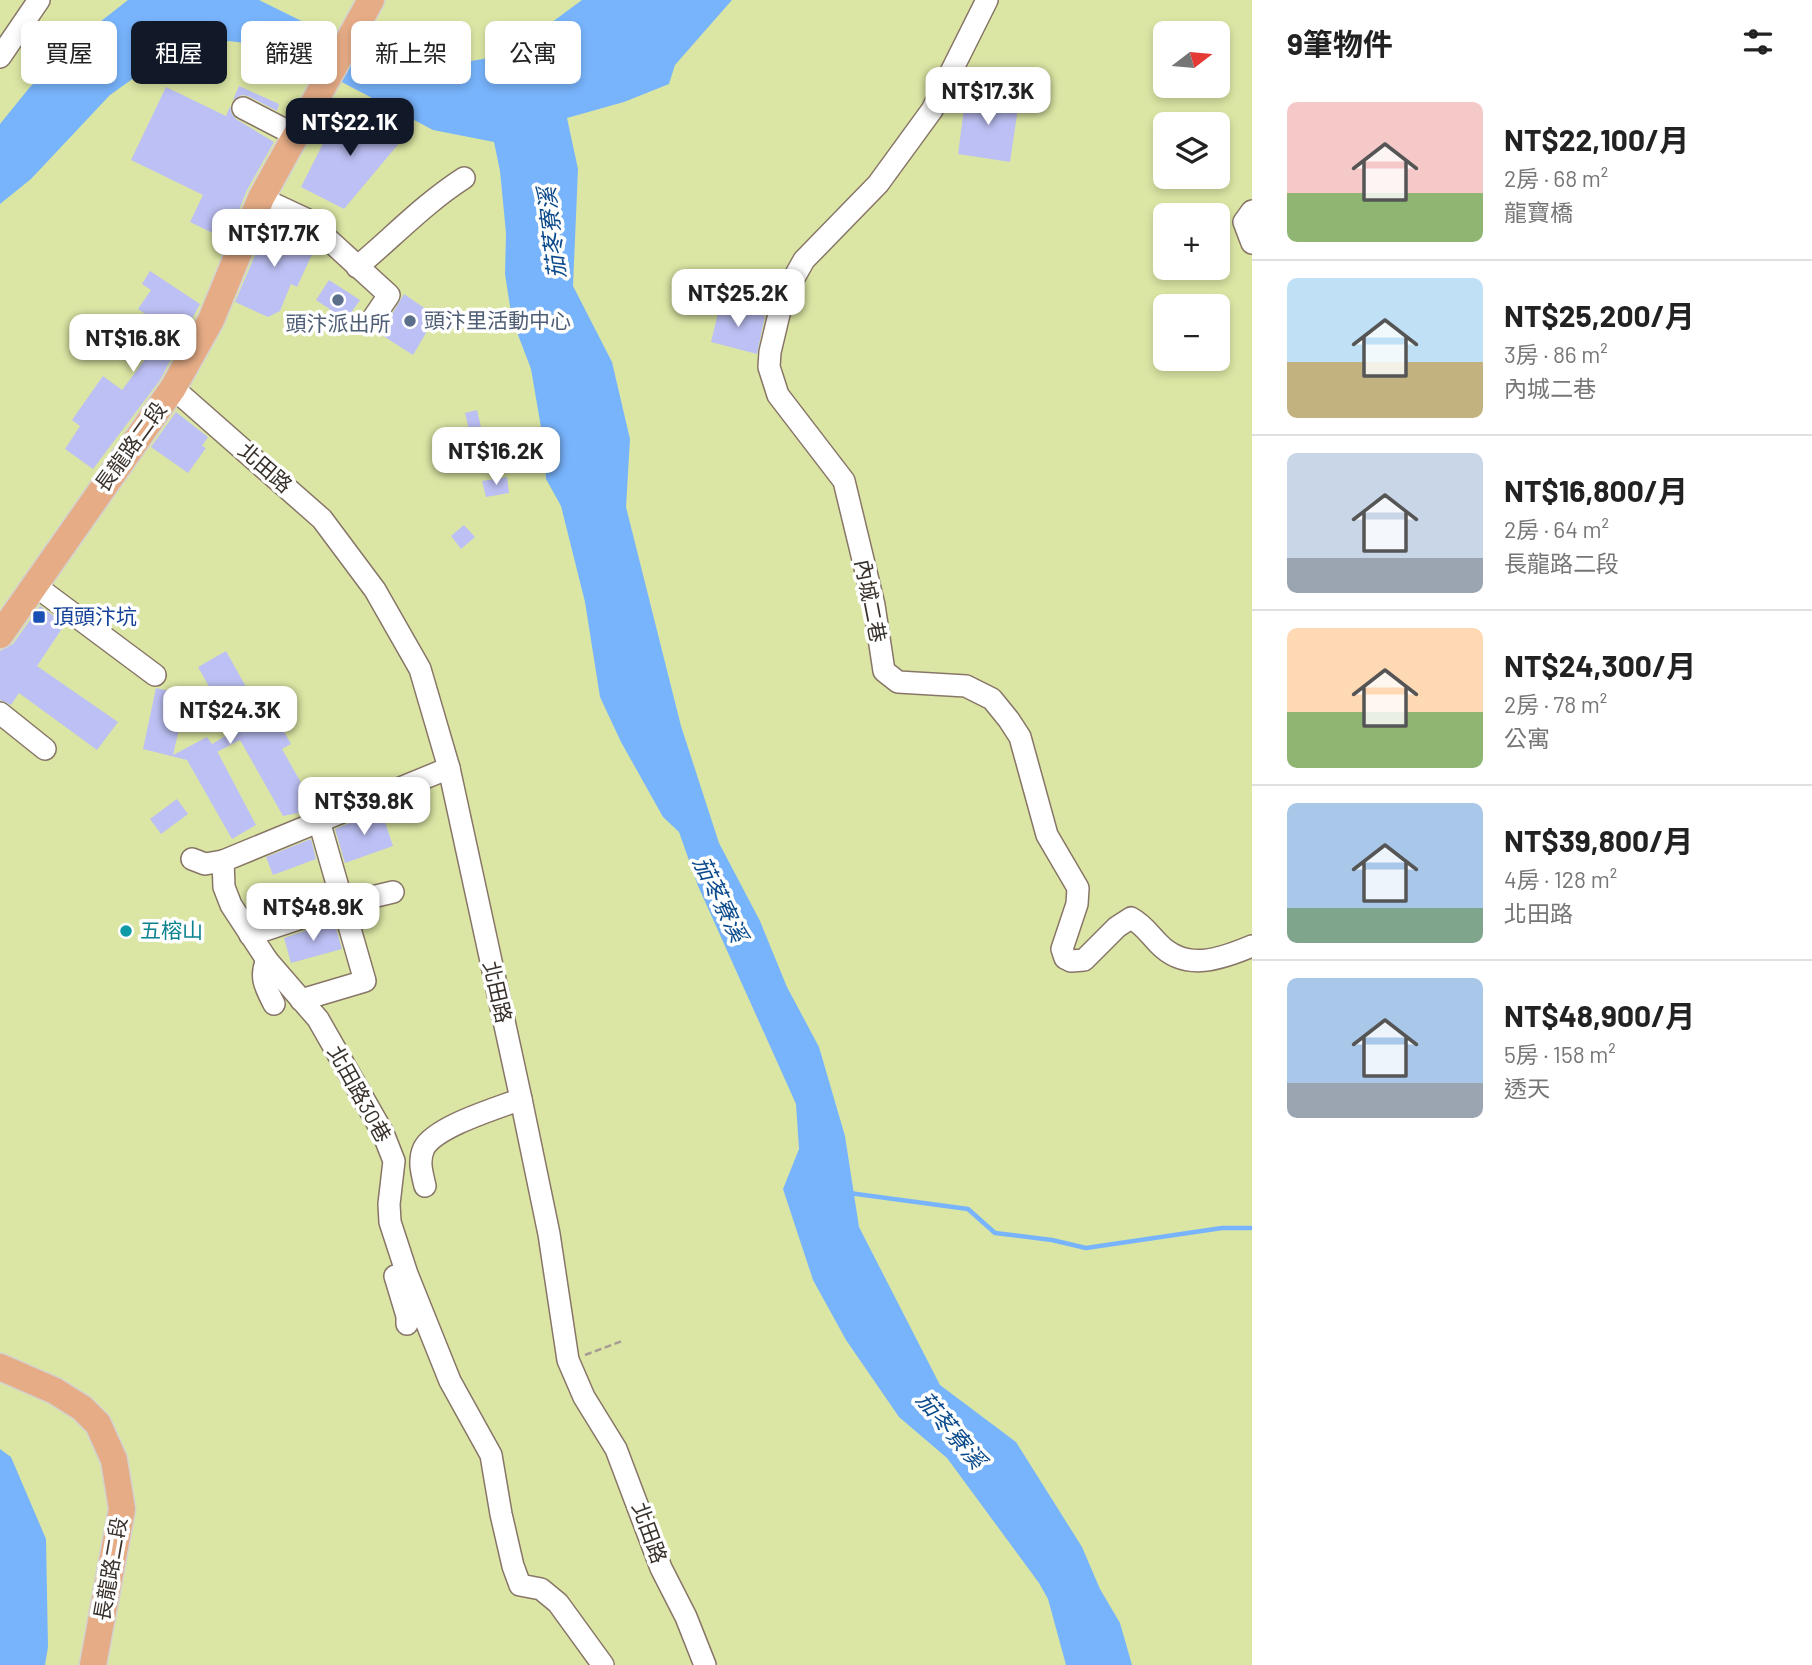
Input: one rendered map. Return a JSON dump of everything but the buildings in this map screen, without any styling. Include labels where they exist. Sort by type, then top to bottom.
[{"type":"main road","name":"長龍路二段","points":[[0,635],[33,584],[173,388],[211,320],[261,198],[371,0]]},
{"type":"main road","name":"長龍路二段","points":[[0,1367],[55,1391],[82,1408],[98,1424],[114,1460],[122,1509],[93,1665]]},
{"type":"street","points":[[0,57],[39,0]]},
{"type":"street","name":"內城二巷","points":[[987,0],[932,110],[878,184],[804,260],[780,310],[770,352],[772,382],[784,406],[844,481],[874,605],[884,671],[898,682],[967,686],[992,699],[1020,737],[1047,835],[1078,888],[1077,904],[1062,949],[1065,958],[1071,961],[1084,960],[1131,918],[1144,925],[1170,955],[1193,962],[1220,959],[1252,946]]},
{"type":"street","points":[[243,108],[297,136]]},
{"type":"street","points":[[357,267],[409,223],[435,196],[464,178]]},
{"type":"street","points":[[261,198],[306,219],[389,295],[374,317]]},
{"type":"street","points":[[1252,211],[1244,222],[1252,243]]},
{"type":"street","name":"北田路","points":[[173,388],[321,519],[375,590],[420,669],[449,768],[521,1099],[549,1234],[568,1360],[584,1397],[616,1449],[662,1568],[705,1665]]},
{"type":"street","points":[[33,584],[155,675]]},
{"type":"street","points":[[0,713],[45,749]]},
{"type":"street","points":[[192,859],[205,864],[223,861],[449,768]]},
{"type":"street","points":[[301,1000],[365,981],[319,821]]},
{"type":"street","name":"北田路30巷","points":[[223,861],[224,887],[231,905],[267,960],[317,1019],[383,1133],[394,1161],[389,1204],[390,1222],[407,1274],[447,1374],[491,1455],[501,1514],[520,1585],[541,1590],[558,1603],[603,1665]]},
{"type":"street","points":[[250,935],[343,904],[393,892]]},
{"type":"street","points":[[267,960],[262,971],[265,986],[274,1004]]},
{"type":"street","points":[[425,1186],[420,1164],[424,1148],[436,1136],[521,1099]]},
{"type":"street","points":[[390,1222],[389,1254],[407,1324]]},
{"type":"path","points":[[568,1360],[622,1341]]},
{"type":"green space","points":[[0,0],[1252,0],[1252,1665],[0,1665]]},
{"type":"water","points":[[128,0],[259,0],[302,21],[241,21],[241,43],[227,41],[227,21],[131,21],[131,80],[110,95],[31,179],[0,204],[0,124],[30,87],[33,84],[117,84],[117,21],[101,21]]},
{"type":"water","name":"茄苳寮溪","points":[[582,0],[732,0],[675,65],[669,84],[624,102],[567,118],[578,169],[573,286],[612,362],[630,439],[626,507],[681,726],[719,843],[760,921],[787,987],[819,1047],[845,1136],[859,1227],[940,1385],[1016,1442],[1082,1547],[1100,1589],[1120,1623],[1132,1665],[1066,1665],[1048,1599],[1039,1583],[947,1458],[899,1417],[846,1340],[813,1280],[783,1189],[799,1149],[796,1104],[698,886],[679,832],[663,817],[621,742],[600,697],[585,602],[561,506],[546,479],[543,439],[531,369],[512,319],[505,274],[506,233],[500,171],[494,142],[433,130],[337,80],[337,39],[351,44],[351,84],[471,84],[471,61],[485,58],[485,84],[581,84],[581,21],[554,21]]},
{"type":"water","points":[[0,1449],[11,1457],[46,1539],[48,1647],[45,1665],[0,1665]]},
{"type":"waterway","points":[[849,1193],[968,1209],[995,1233],[1052,1240],[1086,1248],[1222,1228],[1252,1228]]},
{"type":"place","name":"頭汴派出所","points":[[338,300]]},
{"type":"place","name":"頭汴里活動中心","points":[[410,321]]},
{"type":"place","name":"頂頭汴坑","points":[[39,617]]},
{"type":"place","name":"五榕山","points":[[126,931]]}]
